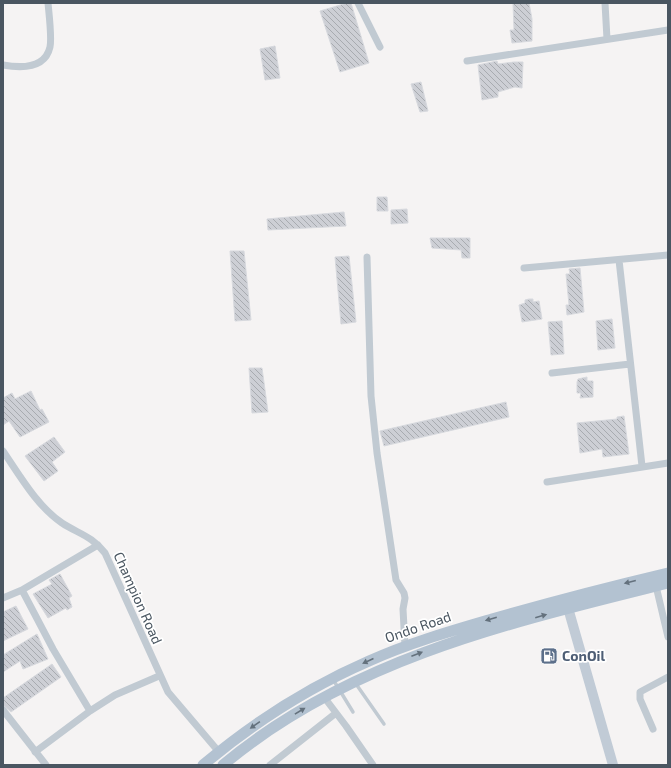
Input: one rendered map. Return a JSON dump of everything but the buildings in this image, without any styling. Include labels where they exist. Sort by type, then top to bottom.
[{"type":"main road","name":"Ondo Road","points":[[203,765],[268,715],[333,679],[369,661],[405,646],[518,617],[668,573]]},
{"type":"main road","name":"Ondo Road","points":[[223,765],[247,744],[324,697],[354,681],[427,650],[518,617],[568,608],[668,583]]},
{"type":"street","points":[[3,65],[29,67],[43,59],[50,47],[48,3]]},
{"type":"street","points":[[358,3],[380,47]]},
{"type":"street","points":[[605,3],[607,39]]},
{"type":"street","points":[[467,61],[668,30]]},
{"type":"street","points":[[524,268],[668,255]]},
{"type":"street","points":[[367,257],[371,396],[377,454],[396,580],[405,598],[403,609],[405,646]]},
{"type":"street","points":[[619,260],[642,466]]},
{"type":"street","points":[[552,373],[630,364]]},
{"type":"street","name":"Champion Road","points":[[3,451],[39,502],[61,523],[90,538],[105,553],[168,692],[179,707],[219,752]]},
{"type":"street","points":[[547,482],[668,463]]},
{"type":"street","points":[[3,598],[22,590],[98,545]]},
{"type":"street","points":[[656,586],[668,637]]},
{"type":"street","points":[[22,590],[53,649],[90,711]]},
{"type":"street","points":[[568,608],[612,765]]},
{"type":"street","points":[[35,752],[90,711],[115,695],[160,676]]},
{"type":"street","points":[[653,729],[640,699],[640,692],[668,677]]},
{"type":"street","points":[[324,697],[373,765]]},
{"type":"street","points":[[3,710],[45,764]]},
{"type":"street","points":[[270,765],[336,713]]},
{"type":"lane","points":[[333,679],[353,712]]},
{"type":"lane","points":[[354,681],[384,724]]},
{"type":"place","name":"ConOil","points":[[549,656]]}]
